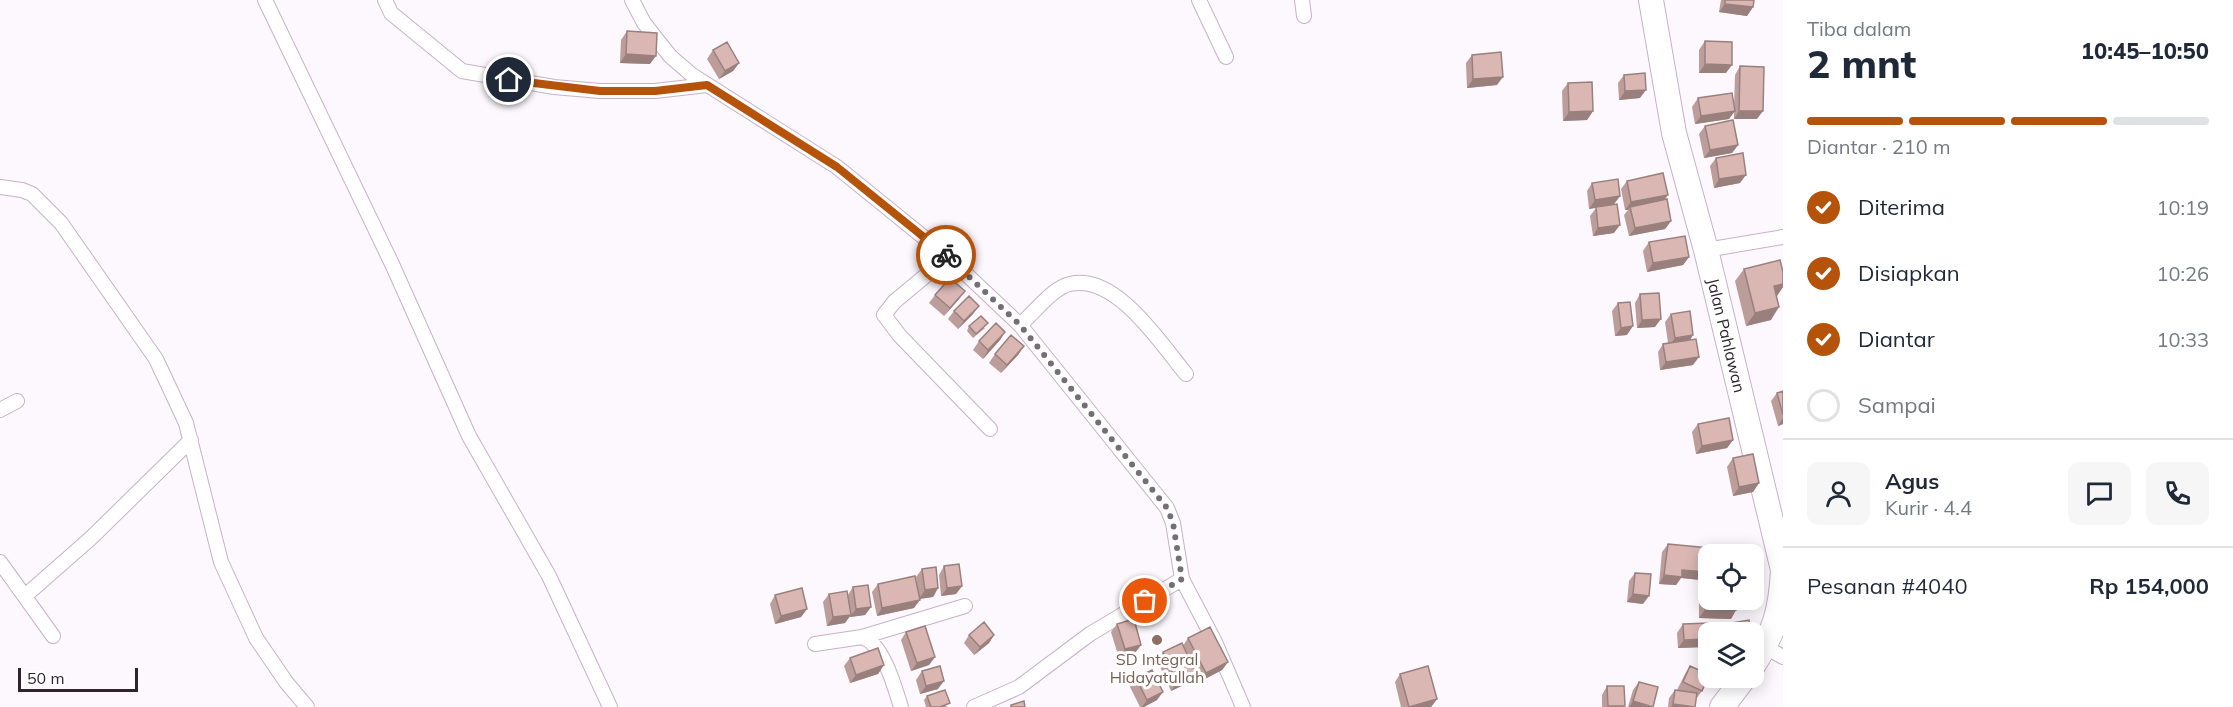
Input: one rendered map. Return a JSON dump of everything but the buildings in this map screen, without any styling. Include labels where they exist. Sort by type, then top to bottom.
[{"type":"highway","name":"Jalan Pahlawan","points":[[1651,0],[1674,133],[1706,250],[1783,570],[1782,598],[1767,656]]},
{"type":"highway","points":[[1722,707],[1736,688]]},
{"type":"street","points":[[265,0],[392,264],[469,436],[549,576],[610,707]]},
{"type":"street","points":[[385,0],[391,13],[462,71],[554,87],[600,91],[655,91],[707,85]]},
{"type":"street","points":[[632,0],[644,23],[670,56],[707,85],[837,167],[948,257],[1020,325],[1167,508],[1173,523],[1182,579],[1243,707]]},
{"type":"street","points":[[1199,0],[1226,57]]},
{"type":"street","points":[[1302,0],[1304,16]]},
{"type":"street","points":[[0,187],[22,189],[32,194],[61,223],[156,359],[186,423],[226,572],[256,638],[286,682],[307,707]]},
{"type":"street","points":[[1706,250],[1783,237]]},
{"type":"street","points":[[948,257],[894,302],[884,315],[900,336],[990,429]]},
{"type":"street","points":[[1020,325],[1057,290],[1069,284],[1096,286],[1110,291],[1135,312],[1186,374]]},
{"type":"street","points":[[0,410],[17,401]]},
{"type":"street","points":[[25,596],[91,538],[190,440]]},
{"type":"street","points":[[0,562],[53,636]]},
{"type":"street","points":[[974,707],[1019,687],[1090,634],[1182,579]]},
{"type":"street","points":[[815,644],[862,637],[965,606]]},
{"type":"street","points":[[862,637],[867,639],[888,668],[901,707]]},
{"type":"way so far","points":[[946,255],[1020,325],[1167,508],[1173,523],[1182,579],[1145,601]]},
{"type":"place","name":"SD Integral Hidayatullah","points":[[1157,640]]},
{"type":"route","points":[[509,80],[600,91],[655,91],[707,85],[837,167],[946,255]]}]
